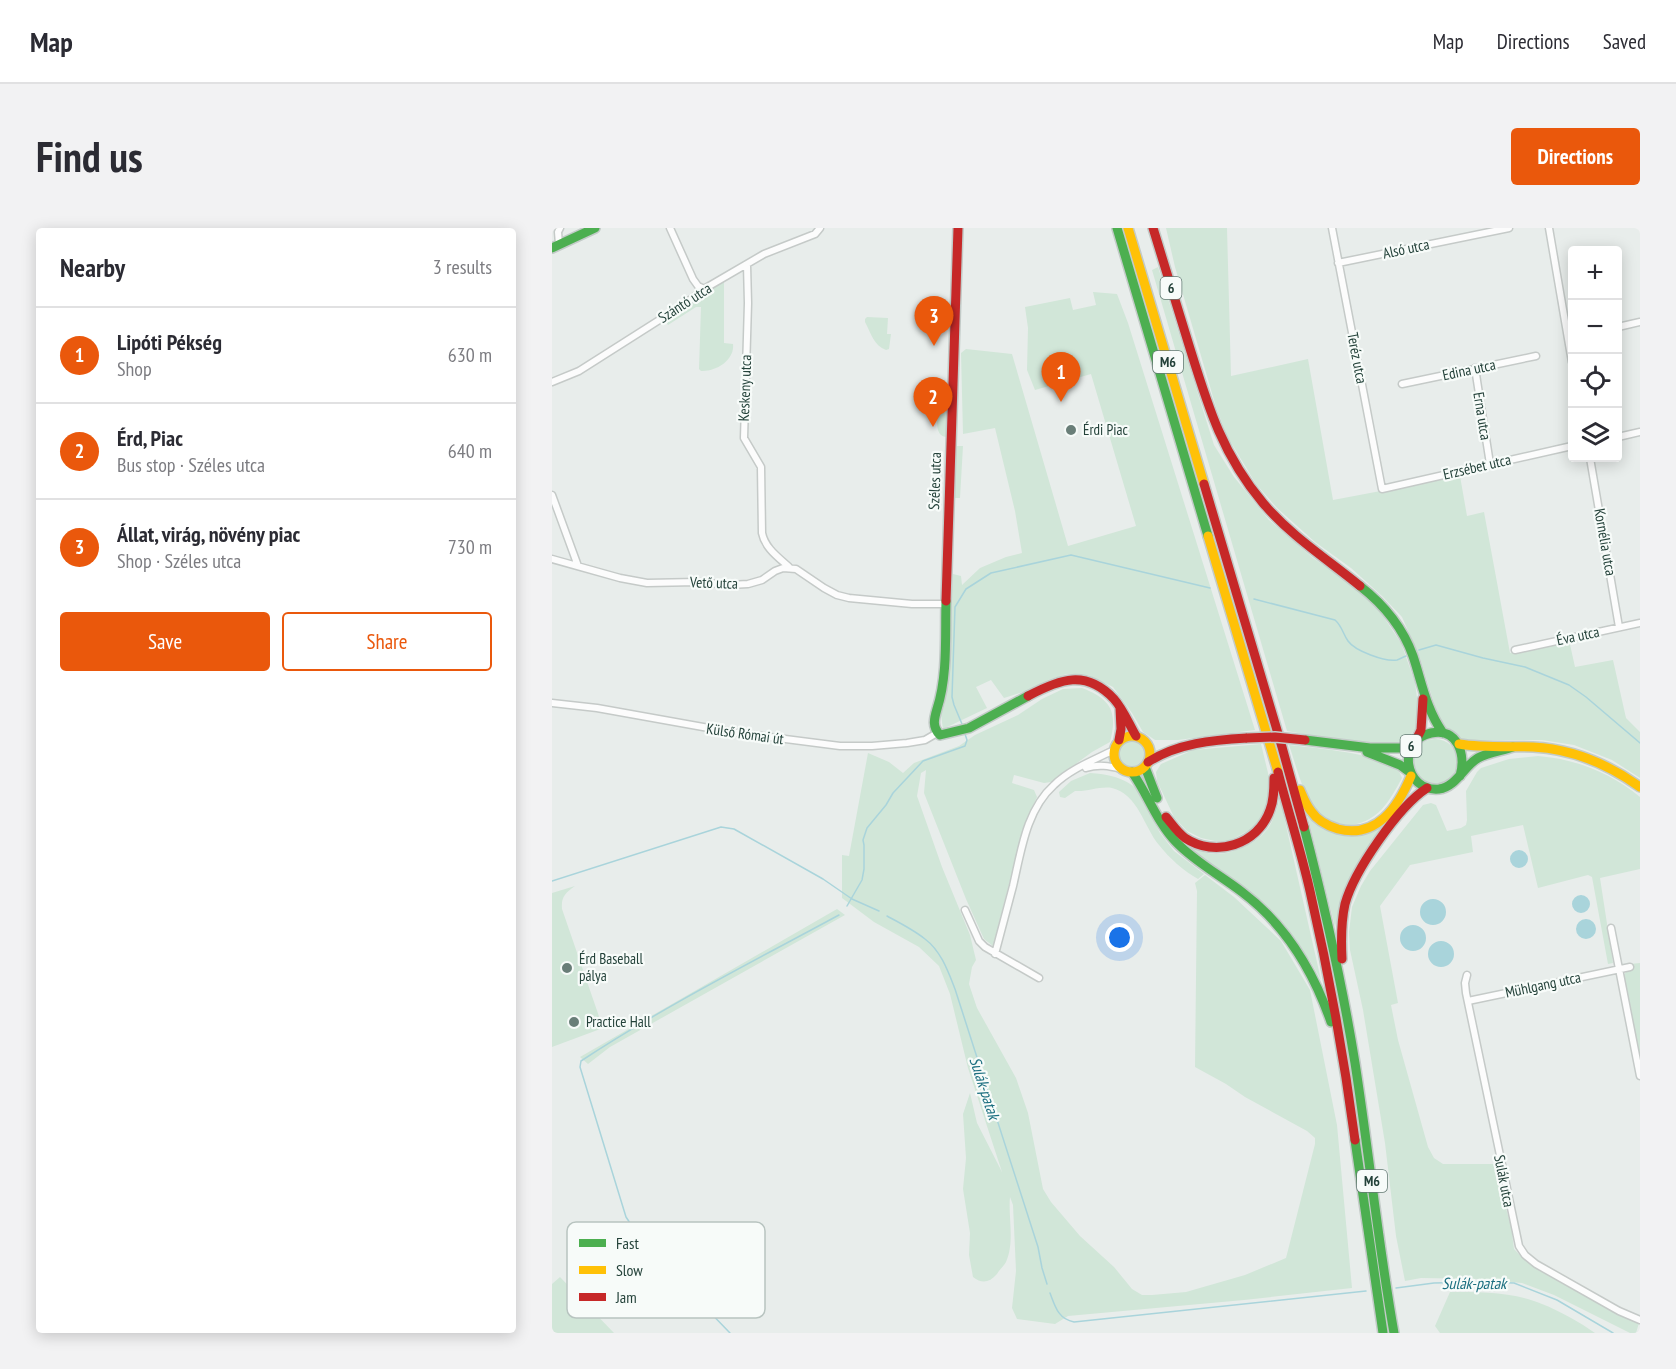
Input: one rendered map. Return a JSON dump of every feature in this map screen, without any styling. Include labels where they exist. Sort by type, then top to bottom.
[{"type":"main road","points":[[556,246],[595,228]]},
{"type":"main road","name":"Széles utca","points":[[937,733],[933,723],[944,676],[958,228]]},
{"type":"main road","name":"M6","points":[[1117,228],[1270,744],[1312,900],[1339,1028],[1351,1101],[1383,1333]]},
{"type":"main road","name":"M6","points":[[1128,228],[1282,747],[1325,909],[1349,1028],[1394,1333]]},
{"type":"main road","name":"6","points":[[1153,228],[1208,407],[1218,436],[1230,457],[1258,498],[1278,520],[1316,553],[1366,590],[1385,609],[1409,647],[1432,718],[1443,734]]},
{"type":"main road","points":[[937,733],[946,734],[974,724],[999,713],[1042,687],[1068,678],[1085,679],[1100,685],[1114,697],[1125,712],[1136,736]]},
{"type":"main road","name":"6","points":[[1424,694],[1420,730],[1407,759],[1410,773],[1418,783],[1435,790],[1443,789],[1454,783],[1475,760],[1514,747]]},
{"type":"main road","points":[[1120,706],[1121,729],[1114,750],[1114,761],[1121,769],[1137,772],[1155,756],[1177,747]]},
{"type":"main road","name":"6","points":[[1413,744],[1428,733],[1443,734],[1450,736],[1459,744],[1479,747],[1541,747],[1579,754],[1611,768],[1640,787]]},
{"type":"main road","points":[[1119,740],[1136,736],[1153,745],[1177,747],[1247,738],[1275,737],[1381,749],[1413,744]]},
{"type":"main road","points":[[1146,741],[1150,752],[1147,764],[1156,797],[1166,818],[1178,832],[1190,841],[1211,847],[1239,843],[1262,827],[1270,813],[1275,790],[1270,744]]},
{"type":"main road","points":[[1459,744],[1464,760],[1460,776]]},
{"type":"main road","points":[[1282,747],[1309,808],[1322,821],[1339,830],[1350,831],[1364,830],[1387,816],[1400,801],[1410,773],[1400,765],[1353,747]]},
{"type":"main road","points":[[1132,772],[1141,784],[1161,824],[1173,839],[1198,861],[1263,909],[1285,933],[1302,958],[1327,1009],[1342,1079],[1351,1101]]},
{"type":"main road","points":[[1349,1028],[1341,948],[1343,913],[1348,895],[1355,877],[1368,856],[1412,799],[1427,788]]},
{"type":"street","points":[[556,246],[560,228]]},
{"type":"street","points":[[670,228],[693,279],[698,286],[704,289]]},
{"type":"street","name":"Szántó utca","points":[[552,382],[579,371],[686,303],[704,289],[764,254],[815,234],[822,228]]},
{"type":"street","name":"Teréz utca","points":[[1332,228],[1382,489]]},
{"type":"street","name":"Alsó utca","points":[[1338,263],[1509,228]]},
{"type":"street","points":[[1549,228],[1568,327]]},
{"type":"street","name":"Keskeny utca","points":[[747,265],[744,438],[761,467],[764,539],[771,551],[789,567]]},
{"type":"street","points":[[1622,326],[1640,322]]},
{"type":"street","name":"Edina utca","points":[[1402,384],[1536,356]]},
{"type":"street","name":"Erna utca","points":[[1475,368],[1490,464]]},
{"type":"street","points":[[1622,435],[1640,432]]},
{"type":"street","name":"Erzsébet utca","points":[[1382,489],[1568,447]]},
{"type":"street","name":"Kornélia utca","points":[[1591,462],[1619,627]]},
{"type":"street","points":[[552,495],[578,566]]},
{"type":"street","name":"Vető utca","points":[[552,559],[647,583],[697,582],[739,585],[756,583],[775,571],[789,567]]},
{"type":"street","points":[[789,567],[796,568],[837,595],[849,598],[912,604],[946,604]]},
{"type":"street","name":"Éva utca","points":[[1515,650],[1640,623]]},
{"type":"street","name":"Külső Római út","points":[[552,703],[597,708],[676,724],[840,746],[908,743],[926,740],[937,733]]},
{"type":"street","points":[[1077,770],[1114,750]]},
{"type":"street","points":[[995,954],[1024,841],[1031,819],[1046,792],[1069,773],[1077,770],[1108,765],[1121,769]]},
{"type":"street","points":[[965,910],[979,941],[985,947],[1040,978]]},
{"type":"street","points":[[1611,928],[1640,1076]]},
{"type":"street","name":"Mühlgang utca","points":[[1468,1001],[1630,967]]},
{"type":"street","name":"Sulák utca","points":[[1467,975],[1465,983],[1468,1001],[1516,1238],[1522,1252],[1536,1264],[1619,1311],[1640,1320]]},
{"type":"green space","points":[[1166,228],[1227,228],[1231,376],[1308,359],[1333,500],[1460,476],[1467,516],[1484,512],[1510,653],[1569,640],[1575,667],[1613,660],[1626,718],[1640,732],[1640,778],[1612,760],[1574,745],[1542,740],[1463,740],[1446,729],[1437,713],[1420,658],[1402,617],[1351,568],[1315,542],[1277,508],[1256,484],[1227,436],[1216,407],[1175,267]]},
{"type":"green space","points":[[1158,267],[1214,445],[1234,477],[1269,520],[1313,558],[1377,607],[1401,643],[1415,682],[1418,706],[1415,729],[1406,742],[1398,744],[1352,743],[1287,731],[1152,270]]},
{"type":"green space","points":[[724,280],[724,343],[733,344],[733,350],[723,364],[707,371],[701,371],[699,369],[701,307],[696,307],[668,325],[664,320]]},
{"type":"green space","points":[[1093,292],[1117,294],[1128,323],[1255,730],[1178,740],[1155,740],[1143,732],[1113,687],[1088,675],[1067,674],[1004,698],[991,680],[976,687],[987,708],[943,729],[941,715],[945,703],[953,574],[961,576],[962,585],[980,568],[1022,553],[1015,511],[995,428],[963,434],[961,353],[966,349],[1012,354],[1068,546],[1136,526],[1091,374],[1035,390],[1027,370],[1028,328],[1025,307],[1070,298],[1073,310],[1096,305]]},
{"type":"green space","points":[[867,317],[888,318],[887,334],[891,334],[889,349],[882,348],[871,335],[865,322]]},
{"type":"green space","points":[[942,405],[949,406],[948,437],[940,434],[937,425],[940,409]]},
{"type":"green space","points":[[956,446],[963,446],[960,498],[954,498]]},
{"type":"green space","points":[[1082,688],[1100,697],[1110,708],[1113,722],[1110,742],[1092,752],[1051,782],[1044,783],[1014,775],[1012,783],[1034,790],[1037,797],[1024,826],[993,946],[984,939],[924,793],[926,770],[921,773],[917,796],[942,867],[970,935],[976,960],[972,967],[969,984],[977,1008],[1016,1078],[1028,1113],[1043,1189],[1080,1236],[1114,1267],[1132,1289],[1142,1295],[1186,1292],[1245,1275],[1286,1258],[1315,1138],[1307,1131],[1195,1067],[1197,891],[1195,883],[1205,875],[1234,897],[1281,941],[1310,990],[1337,1125],[1352,1288],[1068,1316],[1055,1324],[1017,1319],[1012,1308],[1016,1271],[1013,1205],[1010,1197],[1011,1238],[1006,1262],[988,1281],[982,1282],[973,1277],[969,1255],[970,1233],[963,1189],[966,1158],[963,1114],[970,1093],[977,1123],[1002,1172],[968,1068],[950,994],[939,966],[919,947],[874,922],[842,898],[842,855],[849,856],[868,753],[889,762],[903,773],[914,763],[959,746],[975,735],[1018,715],[1042,699],[1063,689]]},
{"type":"green space","points":[[1435,739],[1444,740],[1452,745],[1457,753],[1457,771],[1452,779],[1444,784],[1435,785],[1426,784],[1418,779],[1413,771],[1412,762],[1413,753],[1418,745],[1426,740]]},
{"type":"green space","points":[[1133,740],[1143,744],[1147,754],[1143,764],[1133,768],[1123,764],[1119,754],[1123,744]]},
{"type":"green space","points":[[1261,744],[1269,777],[1269,802],[1255,827],[1229,841],[1201,838],[1187,831],[1174,817],[1157,781],[1156,772],[1161,764],[1193,750]]},
{"type":"green space","points":[[1289,745],[1346,752],[1377,759],[1397,770],[1402,778],[1388,802],[1374,816],[1356,824],[1337,824],[1320,814],[1313,806],[1302,784]]},
{"type":"green space","points":[[1538,756],[1566,760],[1605,774],[1640,797],[1640,869],[1600,878],[1613,963],[1608,964],[1592,877],[1588,875],[1538,888],[1523,825],[1471,836],[1473,852],[1410,865],[1380,906],[1398,1003],[1391,1005],[1398,1040],[1428,1147],[1434,1158],[1443,1164],[1497,1164],[1514,1249],[1524,1259],[1639,1323],[1636,1333],[1630,1333],[1554,1295],[1522,1283],[1481,1279],[1421,1278],[1405,1281],[1396,1236],[1385,1143],[1363,1010],[1350,950],[1349,932],[1352,907],[1370,871],[1423,805],[1431,803],[1436,805],[1447,831],[1461,828],[1466,825],[1467,820],[1466,791],[1481,768],[1509,759]]},
{"type":"green space","points":[[1090,773],[1115,777],[1138,790],[1160,833],[1174,851],[1204,874],[1198,879],[1163,850],[1140,812],[1121,791],[1103,788],[1075,791],[1065,798],[1060,797],[1059,792],[1071,781]]},
{"type":"green space","points":[[1280,799],[1321,980],[1309,959],[1185,845],[1217,854],[1242,848],[1255,841],[1267,829]]},
{"type":"green space","points":[[1307,814],[1334,833],[1392,817],[1346,887],[1335,927]]},
{"type":"green space","name":"Érd Baseball pálya","points":[[575,886],[564,896],[562,909],[603,1028],[552,1047],[552,893]]},
{"type":"green space","points":[[837,909],[845,915],[610,1047],[588,1064],[580,1057]]},
{"type":"green space","points":[[1640,963],[1640,1060],[1623,976],[1631,970],[1630,964]]},
{"type":"green space","points":[[560,1277],[567,1284],[567,1318],[600,1318],[614,1333],[552,1333],[552,1284]]},
{"type":"green space","points":[[1450,1292],[1497,1294],[1531,1300],[1562,1313],[1595,1333],[1440,1333],[1435,1326]]},
{"type":"water","points":[[1519,850],[1525,853],[1528,859],[1525,865],[1519,868],[1513,865],[1510,859],[1513,853]]},
{"type":"water","points":[[1577,895],[1585,895],[1590,900],[1588,911],[1577,913],[1572,908],[1572,900]]},
{"type":"water","points":[[1433,899],[1442,903],[1446,912],[1442,921],[1433,925],[1424,921],[1420,912],[1424,903]]},
{"type":"water","points":[[1586,919],[1593,922],[1596,929],[1593,936],[1586,939],[1579,936],[1576,929],[1579,922]]},
{"type":"water","points":[[1413,925],[1422,929],[1426,938],[1422,947],[1413,951],[1404,947],[1400,938],[1404,929]]},
{"type":"water","points":[[1441,941],[1450,945],[1454,954],[1450,963],[1441,967],[1432,963],[1428,954],[1432,945]]},
{"type":"waterway","points":[[962,724],[952,697],[955,607],[966,589],[991,573],[1071,555],[1210,588]]},
{"type":"waterway","points":[[1254,599],[1335,620],[1352,645],[1371,655],[1392,660],[1406,656]]},
{"type":"waterway","points":[[1419,650],[1436,645],[1525,667],[1569,685],[1640,743]]},
{"type":"waterway","points":[[847,906],[862,880],[863,840],[867,828],[893,793],[923,761],[965,746],[967,740],[965,734]]},
{"type":"waterway","name":"Sulák-patak","points":[[552,881],[721,827],[734,829],[823,879],[852,899],[879,911]]},
{"type":"waterway","points":[[629,1222],[580,1067],[581,1061],[676,1003],[839,915]]},
{"type":"waterway","name":"Sulák-patak","points":[[887,916],[931,944],[947,968],[1038,1247],[1047,1284]]},
{"type":"waterway","name":"Sulák-patak","points":[[1396,1288],[1434,1283],[1514,1283],[1557,1300],[1613,1333]]},
{"type":"waterway","name":"Sulák-patak","points":[[1050,1293],[1061,1315],[1074,1322],[1366,1291]]},
{"type":"waterway","points":[[716,1318],[730,1333]]},
{"type":"traffic: fast","points":[[552,248],[595,228]]},
{"type":"traffic: fast","points":[[1117,228],[1208,536]]},
{"type":"traffic: fast","points":[[1360,586],[1377,601],[1404,636],[1413,656],[1428,705],[1443,733]]},
{"type":"traffic: fast","points":[[946,601],[943,683],[934,723],[940,735],[969,728],[1028,696]]},
{"type":"traffic: fast","points":[[1460,776],[1461,752],[1454,738],[1448,734],[1431,733],[1420,738],[1413,745],[1409,755],[1412,774],[1427,788],[1439,789],[1450,784],[1460,776],[1478,758],[1513,747]]},
{"type":"traffic: fast","points":[[1305,740],[1370,748],[1410,748]]},
{"type":"traffic: fast","points":[[1367,752],[1400,765],[1408,771]]},
{"type":"traffic: fast","points":[[1145,767],[1157,798]]},
{"type":"traffic: fast","points":[[1132,772],[1163,826],[1176,842],[1191,856],[1258,905],[1285,934],[1316,984],[1331,1022]]},
{"type":"traffic: fast","points":[[1304,827],[1319,885],[1350,1033],[1394,1333]]},
{"type":"traffic: fast","points":[[1355,1140],[1383,1333]]},
{"type":"traffic: slow","points":[[1128,228],[1204,484]]},
{"type":"traffic: slow","points":[[1208,536],[1278,772]]},
{"type":"traffic: slow","points":[[1132,736],[1145,741],[1150,754],[1145,767],[1132,772],[1119,767],[1114,754],[1119,741],[1132,736]]},
{"type":"traffic: slow","points":[[1459,744],[1548,748],[1576,754],[1615,771],[1640,787]]},
{"type":"traffic: slow","points":[[1300,790],[1309,809],[1320,820],[1334,828],[1352,831],[1375,825],[1384,818],[1400,799],[1411,776]]},
{"type":"traffic: jam","points":[[946,601],[958,228]]},
{"type":"traffic: jam","points":[[1153,228],[1209,407],[1236,465],[1248,484],[1274,515],[1297,537],[1360,586]]},
{"type":"traffic: jam","points":[[1204,484],[1304,827]]},
{"type":"traffic: jam","points":[[1028,696],[1062,682],[1083,680],[1093,683],[1114,699],[1136,736]]},
{"type":"traffic: jam","points":[[1416,740],[1421,730],[1423,699]]},
{"type":"traffic: jam","points":[[1119,740],[1120,708]]},
{"type":"traffic: jam","points":[[1247,738],[1275,737],[1305,740]]},
{"type":"traffic: jam","points":[[1148,762],[1184,747],[1209,741],[1247,738]]},
{"type":"traffic: jam","points":[[1278,772],[1324,953],[1355,1140]]},
{"type":"traffic: jam","points":[[1166,817],[1182,836],[1197,844],[1209,847],[1234,845],[1246,840],[1264,822],[1272,802],[1274,778]]},
{"type":"traffic: jam","points":[[1342,959],[1344,911],[1350,890],[1378,841],[1403,810],[1427,788]]},
{"type":"place","name":"Állat, virág, növény piac","points":[[934,346]]},
{"type":"place","name":"Lipóti Pékség","points":[[1061,402]]},
{"type":"place","name":"Érd, Piac","points":[[933,427]]},
{"type":"place","name":"Érdi Piac","points":[[1071,430]]},
{"type":"place","name":"Érd Baseball pálya","points":[[567,968]]},
{"type":"place","name":"Practice Hall","points":[[574,1022]]}]
